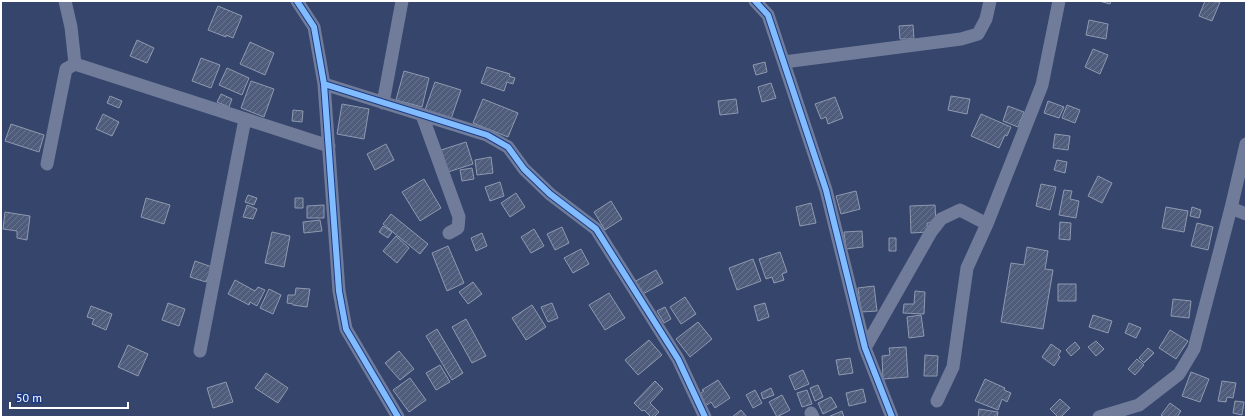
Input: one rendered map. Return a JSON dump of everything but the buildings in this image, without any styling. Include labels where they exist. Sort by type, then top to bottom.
[{"type":"street","points":[[65,1],[71,27],[74,64]]},
{"type":"street","points":[[297,1],[314,27],[324,84],[338,291],[346,329],[398,417]]},
{"type":"street","points":[[383,103],[402,1]]},
{"type":"street","points":[[755,1],[768,14],[784,62],[826,190],[865,348],[892,417]]},
{"type":"street","points":[[784,62],[961,39],[978,34],[986,19],[990,1]]},
{"type":"street","points":[[937,402],[953,367],[967,268],[987,224],[1042,85],[1059,1]]},
{"type":"street","points":[[47,164],[66,69],[74,64],[329,146]]},
{"type":"street","points":[[324,84],[487,135],[508,148],[524,169],[550,194],[596,229],[678,359],[705,417]]},
{"type":"street","points":[[422,115],[459,217],[458,228],[450,233]]},
{"type":"street","points":[[200,351],[245,119]]},
{"type":"street","points":[[1099,417],[1139,405],[1179,374],[1194,349],[1246,144]]},
{"type":"street","points":[[1231,208],[1246,214]]},
{"type":"street","points":[[865,348],[931,232],[941,219],[960,210],[987,224]]},
{"type":"cycle path","points":[[297,1],[314,27],[324,84],[339,291],[346,329],[398,417]]},
{"type":"cycle path","points":[[755,1],[768,15],[826,190],[865,348],[892,417]]},
{"type":"cycle path","points":[[324,84],[487,135],[508,147],[524,169],[550,194],[596,229],[678,359],[705,417]]}]
